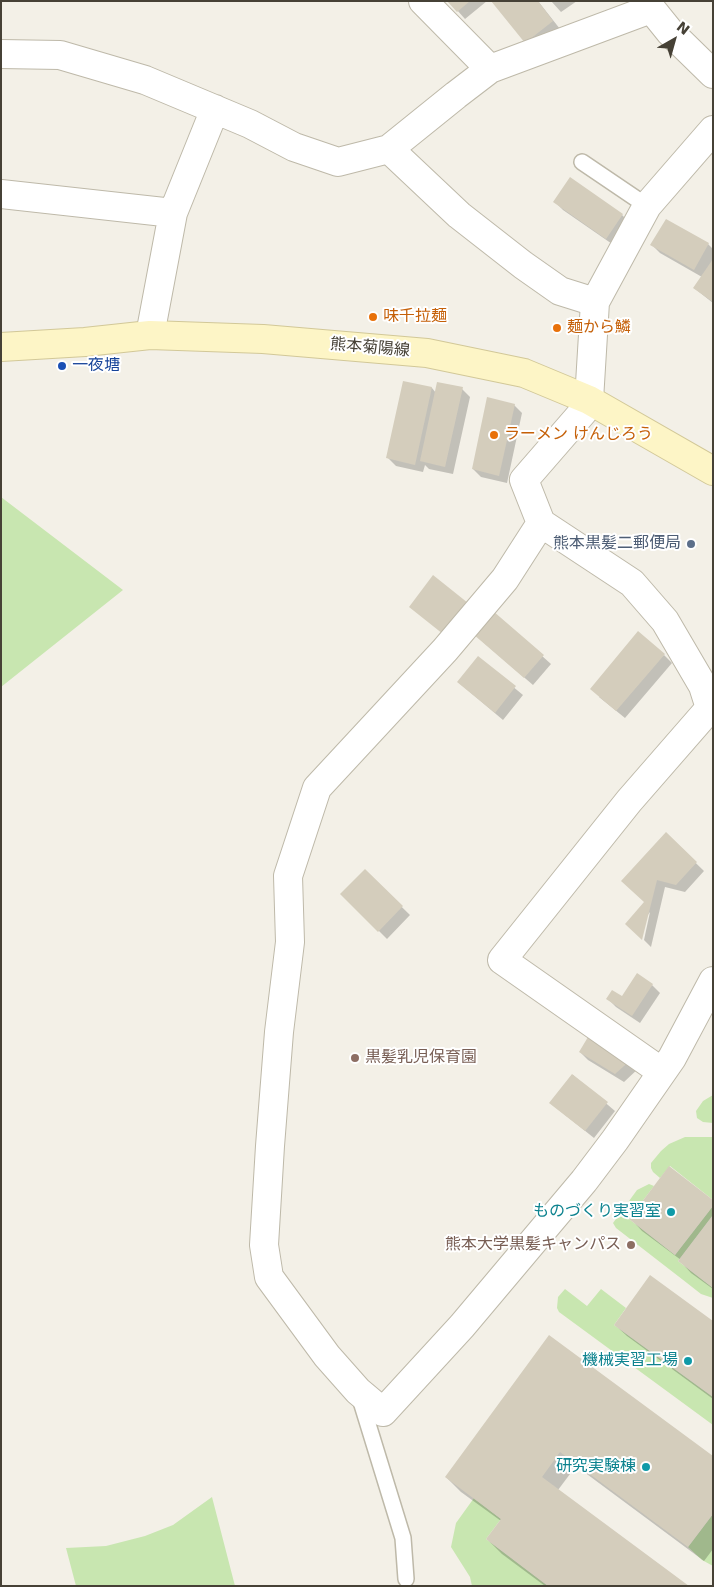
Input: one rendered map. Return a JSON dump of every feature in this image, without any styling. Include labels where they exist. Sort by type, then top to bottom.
[{"type":"main road","name":"熊本菊陽線","points":[[1,347],[150,336],[263,339],[427,353],[524,373],[589,400],[713,471]]},
{"type":"street","points":[[423,1],[490,69]]},
{"type":"street","points":[[1,54],[60,55],[145,80],[250,124],[294,148],[338,162],[389,149],[490,69],[648,5],[670,32],[713,74]]},
{"type":"street","points":[[150,336],[173,213],[215,109]]},
{"type":"street","points":[[662,1072],[502,960],[630,801],[710,708],[703,686],[665,621],[632,583],[541,523],[524,480],[583,412],[589,400],[595,302],[647,206],[713,130]]},
{"type":"street","points":[[389,149],[459,215],[523,265],[560,290],[595,302]]},
{"type":"street","points":[[1,194],[173,213]]},
{"type":"street","points":[[541,523],[505,579],[487,601],[445,650],[318,788],[288,876],[290,942],[278,1051],[264,1245],[269,1277],[327,1356],[358,1391],[383,1412],[462,1326],[584,1181],[672,1058],[713,981]]},
{"type":"lane","points":[[582,162],[647,206]]},
{"type":"lane","points":[[358,1391],[403,1538],[406,1579]]},
{"type":"green space","points":[[1,497],[123,590],[1,687]]},
{"type":"green space","points":[[713,1095],[713,1123],[703,1122],[697,1118],[696,1111],[703,1101]]},
{"type":"green space","points":[[685,1137],[713,1137],[713,1200],[670,1166],[660,1178],[651,1168],[651,1163],[661,1151],[669,1144]]},
{"type":"green space","points":[[649,1184],[654,1186],[629,1219],[675,1255],[713,1206],[713,1215],[678,1261],[713,1288],[713,1298],[701,1294],[616,1228],[613,1223],[637,1190]]},
{"type":"green space","points":[[565,1289],[587,1306],[601,1289],[626,1308],[614,1325],[713,1397],[713,1425],[559,1312],[557,1308],[558,1297]]},
{"type":"green space","points":[[212,1497],[235,1586],[76,1586],[66,1548],[106,1546],[145,1536],[173,1525]]},
{"type":"green space","points":[[474,1498],[501,1519],[486,1539],[548,1586],[472,1586],[470,1577],[451,1547],[456,1523]]},
{"type":"green space","points":[[713,1514],[713,1566],[702,1560],[688,1547]]},
{"type":"building","points":[[447,1],[470,1],[457,12]]},
{"type":"building","points":[[491,1],[538,1],[553,21],[525,43]]},
{"type":"building","points":[[570,177],[623,214],[606,239],[553,202]]},
{"type":"building","points":[[666,219],[709,243],[694,270],[650,245]]},
{"type":"building","points":[[713,259],[713,302],[693,288]]},
{"type":"building","points":[[403,381],[432,387],[415,465],[386,458]]},
{"type":"building","points":[[437,382],[463,387],[445,467],[420,461]]},
{"type":"building","points":[[487,397],[515,404],[499,476],[472,469]]},
{"type":"building","points":[[433,575],[468,603],[443,634],[409,607]]},
{"type":"building","points":[[493,611],[544,655],[524,678],[473,634]]},
{"type":"building","points":[[638,631],[665,654],[616,711],[590,689]]},
{"type":"building","points":[[478,656],[516,686],[495,713],[457,682]]},
{"type":"building","points":[[666,832],[697,862],[676,885],[657,880],[642,940],[625,924],[644,902],[621,881]]},
{"type":"building","points":[[365,869],[403,906],[378,932],[340,894]]},
{"type":"building","points":[[637,973],[653,984],[632,1016],[606,999],[612,990],[622,996]]},
{"type":"building","points":[[591,1032],[633,1058],[615,1074],[579,1052]]},
{"type":"building","points":[[572,1074],[608,1102],[585,1131],[549,1103]]},
{"type":"building","name":"ものづくり実習室","points":[[669,1166],[713,1200],[713,1206],[675,1255],[629,1219]]},
{"type":"building","name":"ものづくり実習室","points":[[713,1215],[713,1288],[678,1261]]},
{"type":"building","name":"機械実習工場","points":[[650,1275],[713,1321],[713,1397],[614,1325]]},
{"type":"building","name":"研究実験棟","points":[[549,1335],[713,1456],[713,1514],[688,1547],[560,1452],[542,1477],[689,1586],[548,1586],[486,1539],[501,1519],[445,1477]]},
{"type":"place","name":"味千拉麺","points":[[373,317]]},
{"type":"place","name":"麺から鱗","points":[[557,328]]},
{"type":"place","name":"一夜塘","points":[[62,366]]},
{"type":"place","name":"ラーメン けんじろう","points":[[494,435]]},
{"type":"place","name":"熊本黒髪二郵便局","points":[[691,544]]},
{"type":"place","name":"黒髪乳児保育園","points":[[355,1058]]},
{"type":"place","name":"ものづくり実習室","points":[[671,1212]]},
{"type":"place","name":"熊本大学黒髪キャンパス","points":[[631,1245]]},
{"type":"place","name":"機械実習工場","points":[[688,1361]]},
{"type":"place","name":"研究実験棟","points":[[646,1467]]}]
